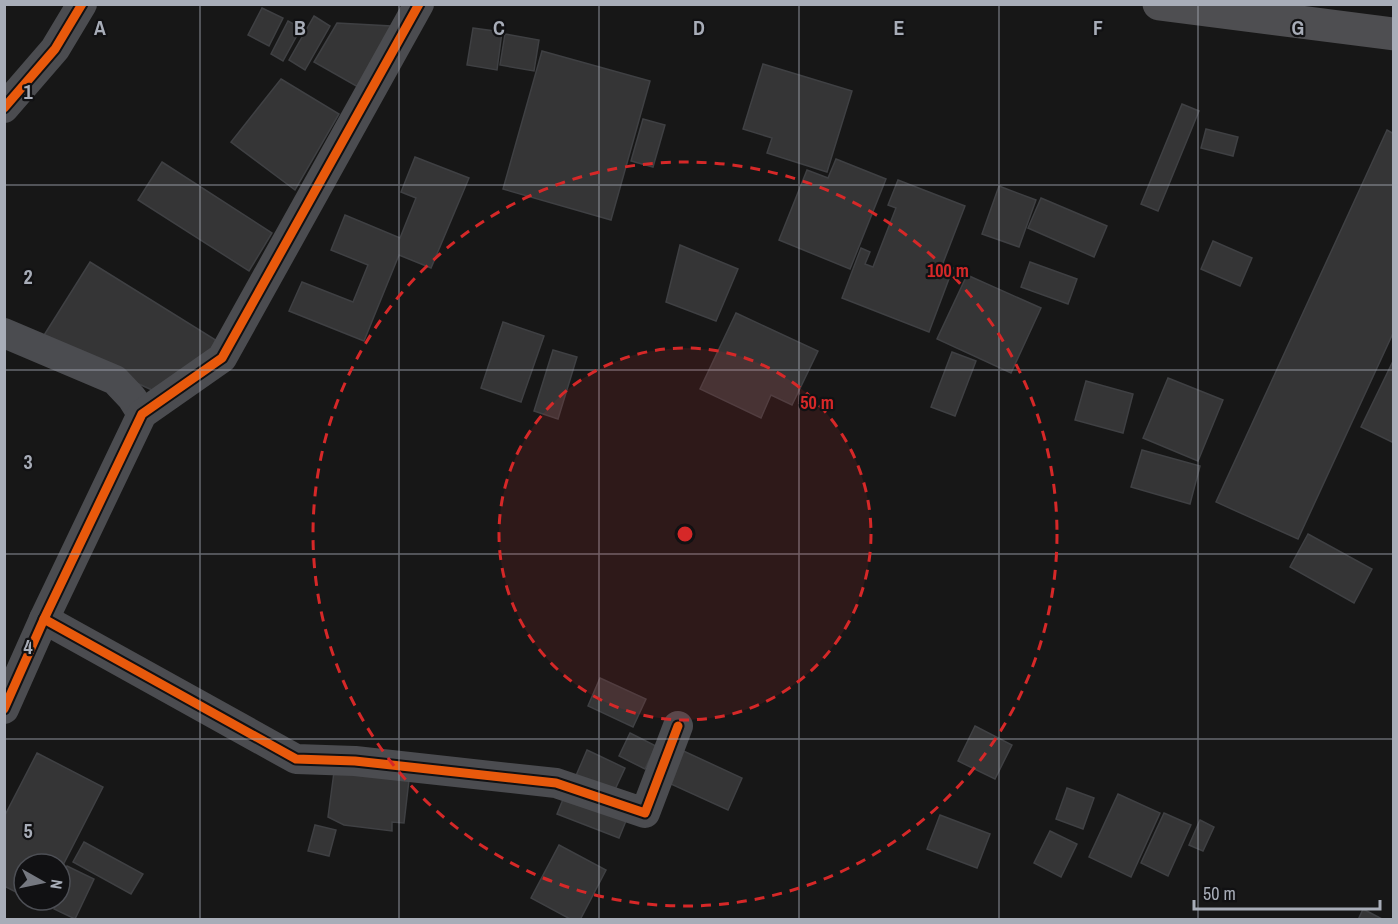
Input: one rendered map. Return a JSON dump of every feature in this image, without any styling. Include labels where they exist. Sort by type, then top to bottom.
[{"type":"highway","points":[[1159,4],[1394,34]]},
{"type":"street","points":[[4,108],[55,49],[81,4]]},
{"type":"street","points":[[4,710],[44,619],[142,414],[222,358],[418,4]]},
{"type":"street","points":[[4,333],[115,380],[132,398],[142,414]]},
{"type":"street","points":[[44,619],[296,759],[355,761],[556,783],[645,813],[678,726]]},
{"type":"building","points":[[262,8],[283,18],[269,46],[248,35]]},
{"type":"building","points":[[314,16],[330,26],[305,70],[289,60]]},
{"type":"building","points":[[288,21],[301,28],[283,61],[271,54]]},
{"type":"building","points":[[337,23],[391,26],[358,87],[314,62]]},
{"type":"building","points":[[473,28],[502,32],[497,70],[467,65]]},
{"type":"building","points":[[505,34],[539,40],[534,71],[500,65]]},
{"type":"building","points":[[542,51],[650,81],[611,220],[503,189]]},
{"type":"building","points":[[763,64],[852,91],[827,172],[767,153],[772,138],[743,129]]},
{"type":"building","points":[[281,79],[339,114],[295,190],[231,142]]},
{"type":"building","points":[[1182,104],[1199,111],[1158,211],[1141,204]]},
{"type":"building","points":[[643,119],[665,125],[653,167],[631,161]]},
{"type":"building","points":[[1206,129],[1238,137],[1233,156],[1201,148]]},
{"type":"building","points":[[1387,130],[1394,134],[1394,331],[1298,539],[1216,502]]},
{"type":"building","points":[[415,157],[469,178],[431,268],[399,255],[364,341],[289,311],[302,282],[353,302],[368,265],[331,250],[345,215],[400,238],[416,198],[401,192]]},
{"type":"building","points":[[836,159],[886,179],[850,269],[779,240],[807,170],[828,178]]},
{"type":"building","points":[[162,162],[272,233],[249,271],[138,200]]},
{"type":"building","points":[[898,180],[965,206],[943,263],[953,268],[929,332],[842,298],[861,248],[870,252],[865,264],[873,267],[896,208],[888,205]]},
{"type":"building","points":[[999,186],[1036,200],[1019,247],[982,234]]},
{"type":"building","points":[[1041,198],[1107,226],[1094,257],[1028,228]]},
{"type":"building","points":[[1213,241],[1252,258],[1240,286],[1201,269]]},
{"type":"building","points":[[680,245],[738,269],[716,321],[666,302]]},
{"type":"building","points":[[90,262],[217,341],[222,340],[161,394],[41,340]]},
{"type":"building","points":[[1030,262],[1077,279],[1068,304],[1021,287]]},
{"type":"building","points":[[967,275],[1041,308],[1011,373],[937,339]]},
{"type":"building","points":[[736,313],[818,351],[792,405],[771,395],[761,418],[700,389]]},
{"type":"building","points":[[503,322],[544,336],[521,402],[481,388]]},
{"type":"building","points":[[553,350],[577,357],[558,419],[534,411]]},
{"type":"building","points":[[952,352],[976,361],[955,416],[931,407]]},
{"type":"building","points":[[1394,359],[1394,443],[1361,427]]},
{"type":"building","points":[[1168,378],[1223,400],[1198,461],[1143,438]]},
{"type":"building","points":[[1086,381],[1133,394],[1123,433],[1075,420]]},
{"type":"building","points":[[1142,450],[1200,466],[1190,504],[1131,487]]},
{"type":"building","points":[[1308,534],[1372,569],[1354,603],[1290,567]]},
{"type":"building","points":[[600,678],[646,699],[633,727],[588,706]]},
{"type":"building","points":[[975,726],[1012,745],[995,779],[958,761]]},
{"type":"building","points":[[630,733],[656,746],[645,769],[619,756]]},
{"type":"building","points":[[677,748],[742,778],[728,810],[662,780]]},
{"type":"building","points":[[587,750],[625,768],[612,796],[575,778]]},
{"type":"building","points":[[37,753],[103,787],[70,852],[12,852],[12,890],[4,886],[4,817]]},
{"type":"building","points":[[334,772],[409,780],[404,823],[392,822],[392,831],[344,825],[328,817]]},
{"type":"building","points":[[1067,788],[1094,798],[1083,829],[1056,819]]},
{"type":"building","points":[[566,792],[628,816],[619,838],[557,814]]},
{"type":"building","points":[[1118,794],[1160,813],[1131,877],[1089,857]]},
{"type":"building","points":[[1164,813],[1191,825],[1168,876],[1141,863]]},
{"type":"building","points":[[940,815],[990,834],[977,868],[927,849]]},
{"type":"building","points":[[1200,820],[1214,827],[1203,851],[1189,845]]},
{"type":"building","points":[[315,825],[336,830],[329,856],[308,851]]},
{"type":"building","points":[[1050,831],[1077,844],[1061,877],[1034,863]]},
{"type":"building","points":[[84,842],[143,874],[131,894],[73,862]]},
{"type":"building","points":[[559,845],[606,870],[580,920],[572,920],[531,898]]},
{"type":"building","points":[[72,868],[94,879],[75,919],[60,912],[72,912]]},
{"type":"building","points":[[1363,909],[1382,919],[1358,920]]},
{"type":"cycle path","points":[[4,108],[55,49],[82,4]]},
{"type":"cycle path","points":[[4,709],[44,619],[142,414],[222,358],[419,4]]},
{"type":"cycle path","points":[[44,619],[296,759],[355,761],[556,783],[645,813],[678,726]]}]
